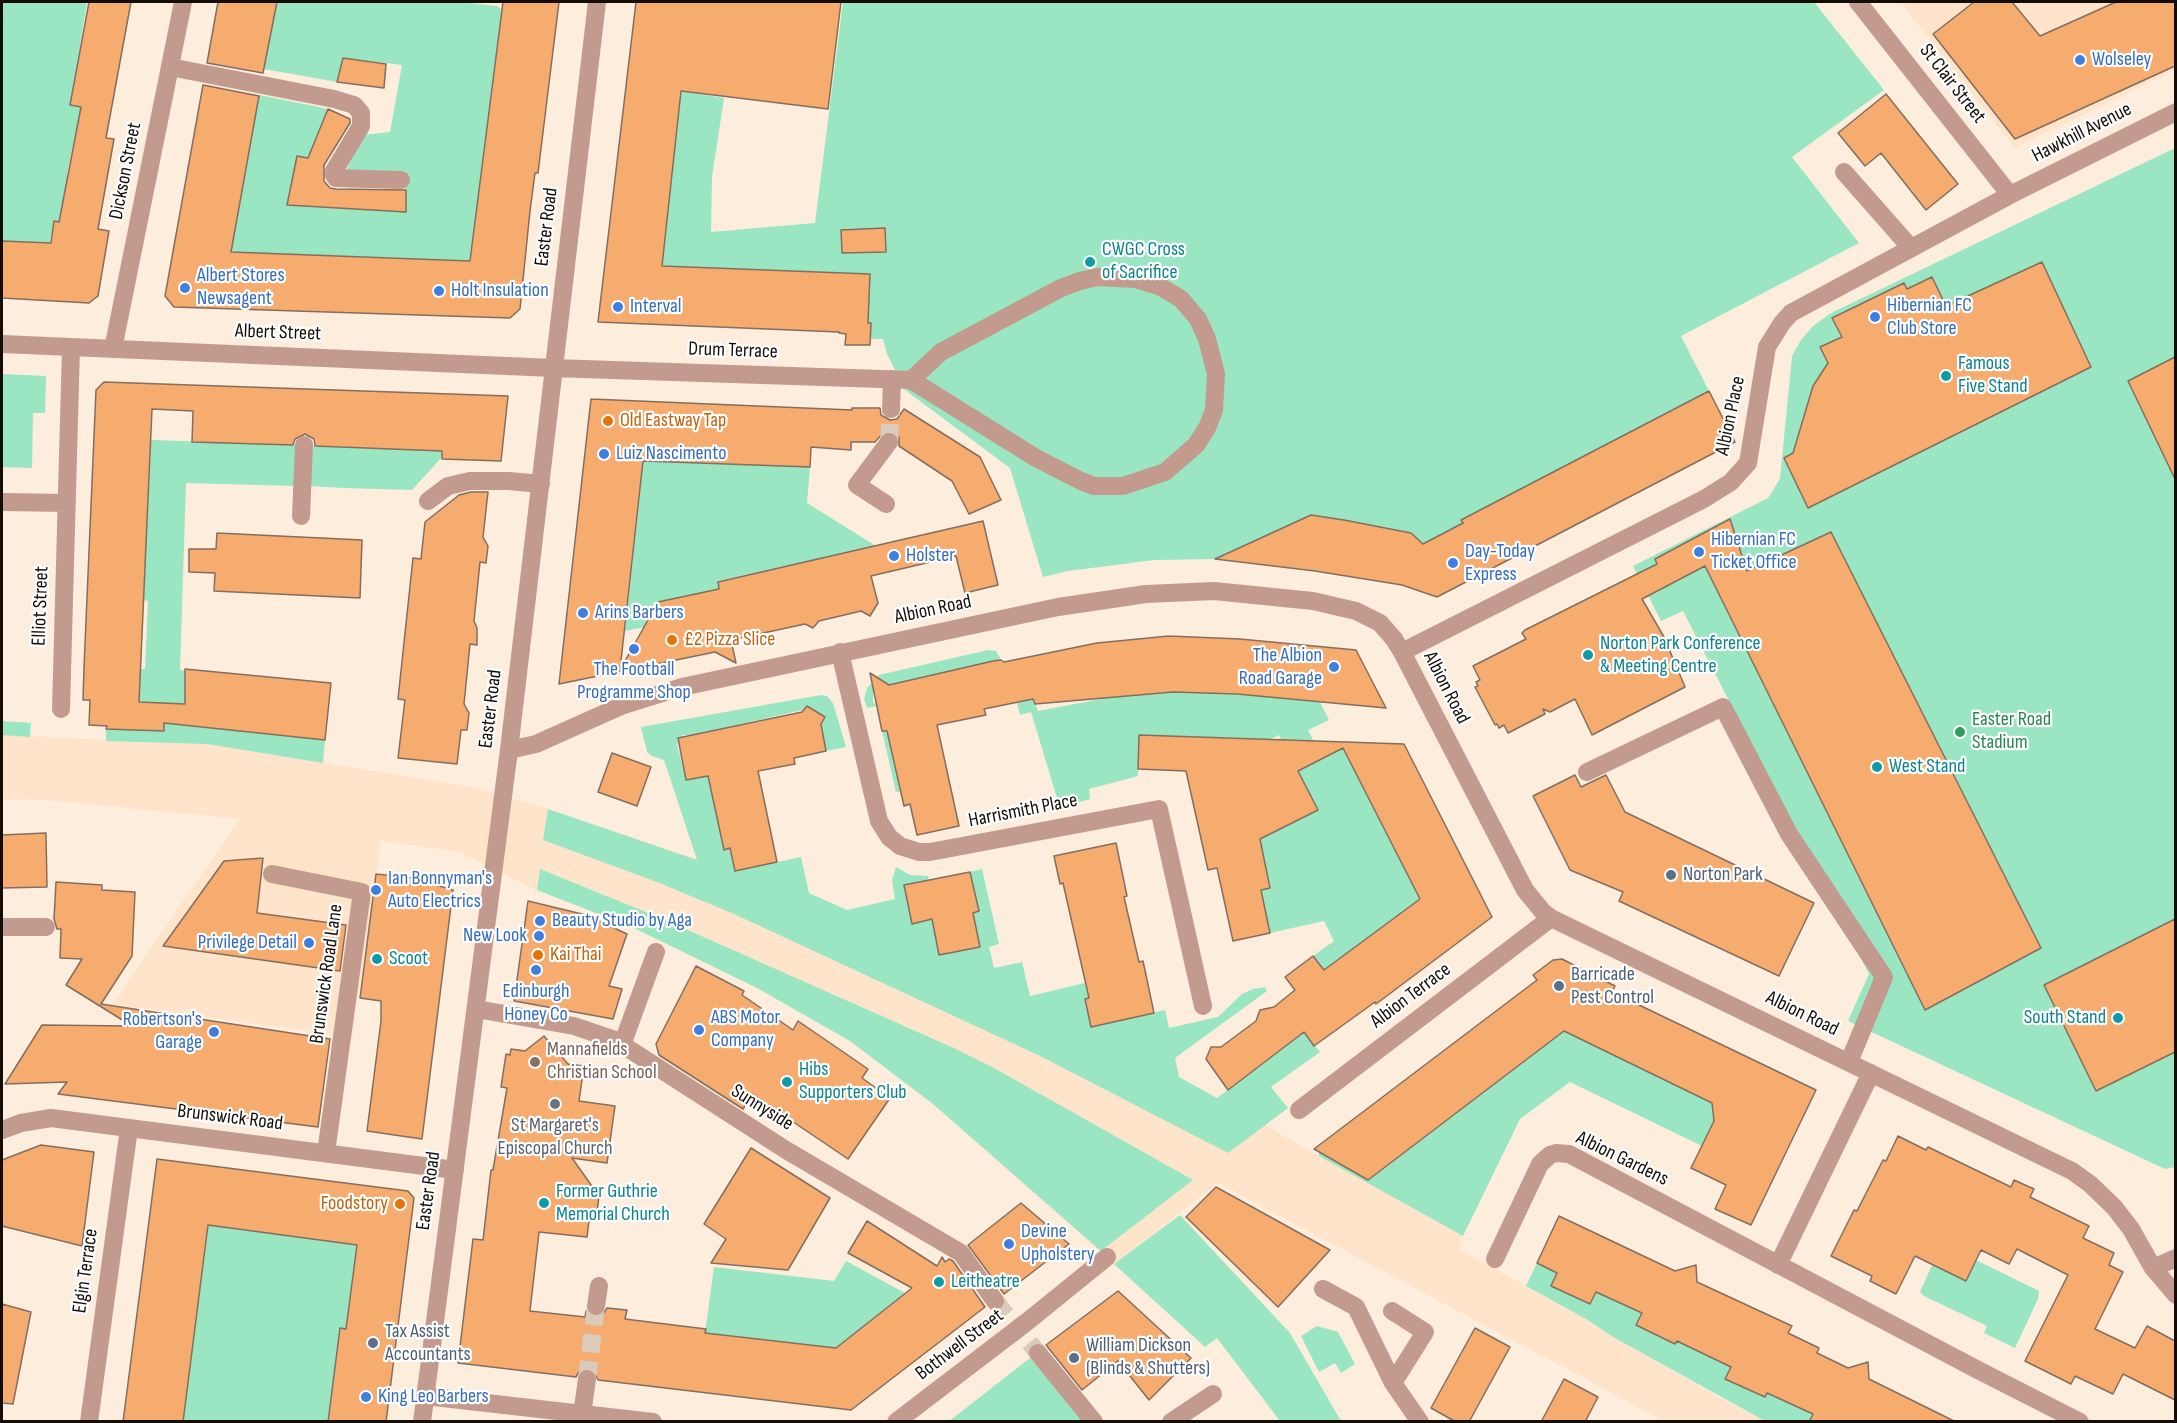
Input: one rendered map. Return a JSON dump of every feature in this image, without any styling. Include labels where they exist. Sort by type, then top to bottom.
[{"type":"street","name":"Dickson Street","points":[[113,349],[183,2]]},
{"type":"street","name":"Easter Road","points":[[422,1422],[509,750],[597,2]]},
{"type":"street","name":"St Clair Street","points":[[1858,2],[2010,195]]},
{"type":"street","points":[[170,67],[334,99],[354,105],[361,113],[361,126],[334,171],[334,175],[336,178],[401,180]]},
{"type":"street","name":"Hawkhill Avenue","points":[[2010,195],[2175,112]]},
{"type":"street","points":[[1844,172],[1911,248]]},
{"type":"street","name":"Albion Place","points":[[1402,652],[1693,504],[1731,482],[1748,463],[1767,347],[1791,313],[2010,195]]},
{"type":"street","points":[[1097,277],[1119,277],[1150,283],[1181,299],[1198,319],[1203,329],[1214,362],[1216,386],[1214,410],[1207,428],[1196,445],[1183,458],[1154,478],[1109,487],[1094,486],[1056,470],[911,380],[941,352],[1061,288],[1097,277]]},
{"type":"street","name":"Albert Street","points":[[2,344],[554,368]]},
{"type":"street","name":"Elliot Street","points":[[61,709],[71,347]]},
{"type":"street","name":"Drum Terrace","points":[[554,368],[911,380]]},
{"type":"street","points":[[891,409],[892,379]]},
{"type":"street","points":[[886,504],[857,485],[889,442]]},
{"type":"street","points":[[301,516],[304,446]]},
{"type":"street","points":[[428,501],[448,486],[470,481],[541,484]]},
{"type":"street","points":[[2,502],[67,503]]},
{"type":"street","name":"Albion Road","points":[[509,750],[545,741],[621,706],[649,696],[840,652],[1058,607],[1146,594],[1214,591],[1313,601],[1356,611],[1380,623],[1395,639],[1525,890],[1536,905],[1551,918],[2072,1171],[2090,1184],[2114,1207],[2131,1229],[2153,1268],[2175,1295]]},
{"type":"street","name":"Harrismith Place","points":[[840,652],[879,821],[889,837],[900,846],[919,852],[930,852],[1159,809],[1203,1006]]},
{"type":"street","points":[[1587,772],[1723,708],[1789,834],[1884,977],[1849,1062]]},
{"type":"street","name":"Brunswick Road Lane","points":[[272,874],[362,892],[326,1154]]},
{"type":"street","name":"Albion Terrace","points":[[1299,1110],[1551,918]]},
{"type":"street","points":[[2,927],[46,927]]},
{"type":"street","points":[[622,1045],[656,952]]},
{"type":"street","name":"Sunnyside","points":[[476,1009],[574,1026],[615,1040],[786,1150],[961,1253],[995,1300]]},
{"type":"street","points":[[1778,1265],[1871,1072]]},
{"type":"street","name":"Brunswick Road","points":[[2,1130],[21,1123],[51,1118],[455,1170]]},
{"type":"street","name":"Elgin Terrace","points":[[88,1422],[129,1128]]},
{"type":"street","name":"Albion Gardens","points":[[1495,1259],[1540,1164],[1550,1155],[1569,1154],[1978,1371],[2080,1422]]},
{"type":"street","name":"Bothwell Street","points":[[896,1422],[916,1416],[1107,1257]]},
{"type":"street","points":[[2153,1268],[2175,1258]]},
{"type":"street","points":[[596,1306],[598,1286]]},
{"type":"street","points":[[1323,1289],[1356,1307],[1393,1383],[1420,1422]]},
{"type":"street","points":[[1392,1311],[1425,1332],[1393,1383]]},
{"type":"street","points":[[1038,1353],[1094,1422]]},
{"type":"street","points":[[582,1415],[587,1379]]},
{"type":"street","points":[[1171,1422],[1213,1394]]},
{"type":"street","points":[[425,1396],[653,1422]]},
{"type":"shaded area","points":[[1900,2],[2175,2],[2175,70],[2015,148]]},
{"type":"shaded area","points":[[2,735],[207,744],[467,786],[548,809],[711,864],[1179,1077],[1463,1236],[1459,1249],[1586,1319],[1613,1337],[1722,1399],[1765,1421],[1664,1421],[1218,1183],[1114,1264],[933,1104],[850,1041],[757,988],[632,927],[533,889],[460,852],[381,841],[352,1037],[112,1004],[240,819],[47,800],[2,799]]},
{"type":"green space","points":[[2,2],[87,2],[70,105],[109,113],[104,137],[76,132],[70,158],[67,173],[85,227],[54,221],[50,244],[2,241]]},
{"type":"green space","points":[[277,2],[460,2],[497,6],[502,10],[470,261],[238,252],[230,255],[259,95],[329,109],[308,158],[297,156],[288,205],[406,211],[405,184],[345,173],[363,135],[390,132],[402,65],[343,58],[337,82],[264,69]]},
{"type":"green space","points":[[843,2],[1814,2],[1884,90],[1792,157],[1859,243],[1681,336],[1709,391],[1423,544],[1413,541],[1411,533],[1311,515],[1215,559],[1154,560],[1068,571],[1043,577],[1010,468],[901,387],[883,339],[870,339],[871,323],[818,324],[820,272],[662,266],[661,251],[664,248],[681,91],[724,98],[712,177],[711,232],[815,223]]},
{"type":"green space","name":"Easter Road Stadium","points":[[2175,148],[2175,1167],[2165,1169],[1848,1021],[1869,974],[1683,611],[1661,621],[1633,566],[1768,498],[1780,479],[1792,356],[1801,340],[1813,326],[1831,313]]},
{"type":"green space","points":[[2,374],[46,376],[45,413],[33,413],[32,468],[2,467]]},
{"type":"green space","points":[[148,437],[152,440],[297,445],[294,486],[186,483],[180,670],[199,673],[203,727],[325,740],[323,763],[207,744],[106,741],[106,729],[164,731],[165,703],[139,702],[140,669],[145,669],[148,601],[143,600],[151,447],[145,441]]},
{"type":"green space","points":[[310,446],[446,451],[412,490],[344,488],[309,486]]},
{"type":"green space","points":[[642,460],[810,467],[807,503],[876,546],[718,581],[719,589],[645,627],[625,631]]},
{"type":"green space","points":[[988,650],[996,651],[1001,660],[889,685],[879,685],[873,694],[873,702],[877,706],[867,708],[864,699],[867,688],[879,675]]},
{"type":"green space","points":[[1018,659],[1038,711],[1106,698],[1173,692],[1237,694],[1320,702],[1329,720],[1308,730],[1322,758],[1343,748],[1421,899],[1326,974],[1313,956],[1334,941],[1324,921],[1270,933],[1261,890],[1270,887],[1264,858],[1248,831],[1318,810],[1279,735],[1261,744],[1261,739],[1139,735],[1138,776],[1089,789],[1090,799],[1060,808],[1031,712],[1020,715],[1017,702]]},
{"type":"green space","points":[[821,695],[827,696],[833,703],[846,747],[826,751],[821,724],[811,708],[692,735],[683,735],[677,744],[686,780],[708,776],[724,849],[731,848],[735,871],[801,857],[809,893],[847,910],[895,899],[892,880],[896,867],[910,875],[928,876],[929,880],[904,886],[912,923],[932,919],[939,955],[979,947],[973,913],[978,911],[970,872],[982,869],[999,944],[989,947],[994,968],[1022,962],[1030,996],[1085,983],[1089,998],[1085,1000],[1091,1026],[1165,1010],[1169,1028],[1218,1017],[1242,994],[1265,987],[1267,991],[1175,1058],[1179,1077],[1217,1098],[1304,1032],[1320,1052],[1271,1087],[1288,1108],[1228,1153],[1040,1056],[734,914],[657,882],[543,840],[548,809],[697,860],[664,760],[647,752],[641,727]]},
{"type":"green space","points":[[2,721],[31,723],[30,737],[2,735]]},
{"type":"green space","points":[[882,731],[887,731],[895,767],[902,766],[907,790],[896,792]]},
{"type":"green space","points":[[540,869],[663,919],[956,1049],[1193,1180],[1101,1251],[933,1104],[850,1041],[757,988],[632,927],[537,890]]},
{"type":"green space","points":[[1564,1031],[1721,1107],[1702,1146],[1570,1082],[1520,1119],[1463,1236],[1319,1156],[1319,1152],[1368,1180]]},
{"type":"green space","points":[[1180,1215],[1290,1333],[1341,1421],[1280,1421],[1217,1338],[1205,1347],[1114,1264]]},
{"type":"green space","points":[[208,1225],[337,1242],[358,1239],[346,1329],[340,1328],[328,1421],[183,1421]]},
{"type":"green space","points":[[1976,1260],[2039,1291],[2038,1299],[2015,1348],[1984,1333],[1987,1326],[1920,1292],[1932,1265],[1966,1281]]},
{"type":"green space","points":[[846,1261],[905,1293],[836,1348],[705,1333],[714,1267],[834,1281]]},
{"type":"green space","points":[[1537,1263],[1557,1273],[1551,1286],[1590,1304],[1596,1291],[1642,1313],[1637,1325],[1681,1332],[1702,1353],[1731,1367],[1726,1379],[1764,1397],[1770,1387],[1796,1399],[1793,1405],[1813,1414],[1809,1421],[1765,1421],[1526,1286]]},
{"type":"green space","points":[[1317,1326],[1338,1332],[1355,1364],[1341,1373],[1335,1363],[1319,1372],[1301,1336]]},
{"type":"green space","points":[[1030,1358],[1084,1421],[948,1422]]},
{"type":"building","points":[[89,2],[131,2],[106,138],[114,139],[98,229],[109,231],[98,296],[89,303],[2,298],[2,241],[51,243],[54,221],[59,222],[81,107],[70,105]]},
{"type":"building","points":[[218,2],[277,2],[263,73],[207,63]]},
{"type":"building","points":[[503,2],[559,2],[538,173],[535,173],[530,211],[520,309],[510,318],[174,307],[165,296],[203,85],[259,96],[231,252],[470,261]]},
{"type":"building","points":[[636,2],[841,2],[828,109],[681,91],[662,266],[870,274],[868,323],[871,323],[870,345],[845,345],[846,334],[839,332],[598,322]]},
{"type":"building","points":[[1974,2],[2012,2],[2040,36],[2116,2],[2175,2],[2175,66],[2015,139],[1933,34]]},
{"type":"building","points":[[343,58],[386,64],[384,88],[337,82]]},
{"type":"building","points":[[1886,94],[1958,184],[1926,210],[1881,153],[1865,166],[1838,133]]},
{"type":"building","points":[[328,109],[350,119],[350,123],[324,165],[324,181],[330,188],[336,189],[406,190],[406,212],[287,205],[297,156],[308,158]]},
{"type":"building","points":[[885,228],[886,252],[842,253],[841,230]]},
{"type":"building","name":"Famous Five Stand","points":[[2042,262],[2091,367],[1808,508],[1784,458],[1793,453],[1813,386],[1828,363],[1820,347],[1842,337],[1832,318],[1904,283],[1907,289],[1932,277],[1946,306]]},
{"type":"building","points":[[2175,357],[2175,479],[2128,381]]},
{"type":"building","points":[[104,382],[508,396],[501,461],[442,459],[442,451],[315,446],[314,439],[305,434],[295,439],[293,445],[192,442],[193,411],[152,409],[139,702],[185,704],[185,669],[331,683],[325,740],[164,723],[164,731],[106,729],[107,726],[89,725],[90,700],[83,700],[96,390]]},
{"type":"building","points":[[1709,391],[1735,442],[1437,597],[1402,585],[1315,571],[1215,559],[1311,515],[1411,533],[1423,544],[1463,523],[1461,520]]},
{"type":"building","points":[[591,399],[852,410],[852,408],[880,408],[881,415],[890,420],[897,419],[904,409],[980,457],[1001,500],[969,514],[952,481],[899,446],[899,437],[890,431],[884,432],[875,442],[851,442],[851,450],[811,447],[810,467],[643,461],[620,670],[658,602],[719,589],[718,582],[983,521],[998,585],[965,593],[956,556],[871,576],[878,603],[870,616],[861,611],[819,621],[813,628],[805,624],[731,640],[736,663],[715,652],[559,684]]},
{"type":"building","points":[[488,492],[483,537],[488,546],[486,563],[480,562],[474,621],[477,628],[477,645],[470,644],[464,704],[469,713],[467,730],[461,730],[457,764],[398,758],[405,700],[398,699],[413,558],[421,559],[425,522],[459,495]]},
{"type":"building","name":"West Stand","points":[[1730,519],[1747,571],[1831,532],[2041,948],[1925,1010],[1705,566],[1642,599],[1664,637],[1685,687],[1592,735],[1575,699],[1550,712],[1543,709],[1545,714],[1508,733],[1504,725],[1499,728],[1497,724],[1495,725],[1475,687],[1478,686],[1476,682],[1480,680],[1473,666],[1526,639],[1522,633],[1525,630],[1657,564],[1655,559]]},
{"type":"building","points":[[217,533],[362,540],[360,598],[214,591],[215,573],[189,572],[189,549],[216,549]]},
{"type":"building","points":[[1169,636],[1240,639],[1356,650],[1386,708],[1237,694],[1173,692],[1035,704],[1033,699],[984,709],[986,715],[937,725],[959,826],[917,835],[910,804],[904,806],[887,731],[882,731],[870,673],[889,685],[993,661],[1004,662],[1097,643]]},
{"type":"building","points":[[807,706],[825,717],[821,724],[826,751],[794,758],[795,764],[758,771],[777,862],[735,871],[730,848],[724,850],[708,776],[686,780],[678,738],[802,712]]},
{"type":"building","points":[[1139,735],[1404,744],[1492,917],[1376,1004],[1375,1002],[1314,1046],[1304,1032],[1228,1090],[1206,1059],[1211,1047],[1221,1047],[1256,1021],[1260,1010],[1274,1007],[1295,990],[1285,977],[1313,956],[1324,970],[1420,899],[1343,748],[1298,771],[1318,810],[1260,839],[1270,888],[1261,890],[1270,933],[1233,941],[1217,868],[1208,870],[1186,771],[1138,769]]},
{"type":"building","points":[[612,753],[651,767],[637,806],[598,792]]},
{"type":"building","name":"Norton Park","points":[[1575,775],[1581,787],[1606,775],[1625,812],[1814,903],[1779,976],[1619,901],[1623,892],[1570,870],[1533,796]]},
{"type":"building","points":[[46,833],[47,887],[2,888],[2,835]]},
{"type":"building","points":[[1116,843],[1127,896],[1124,897],[1139,962],[1143,961],[1154,1013],[1091,1027],[1085,999],[1089,998],[1063,883],[1060,884],[1054,856]]},
{"type":"building","points":[[263,858],[257,913],[346,925],[340,971],[163,946],[224,861]]},
{"type":"building","points":[[970,872],[979,911],[973,913],[980,947],[939,955],[932,919],[912,924],[904,885]]},
{"type":"building","points":[[376,874],[412,878],[453,890],[422,1139],[367,1131],[381,1021],[381,1001],[360,998]]},
{"type":"building","points":[[56,882],[102,885],[102,890],[135,892],[132,956],[101,1004],[330,1039],[318,1127],[58,1094],[67,1082],[5,1084],[42,1025],[132,1026],[66,985],[82,959],[60,958],[61,929],[57,929],[54,919]]},
{"type":"building","points":[[528,901],[586,915],[627,934],[609,986],[622,989],[613,1019],[514,1001]]},
{"type":"building","name":"South Stand","points":[[2175,919],[2175,1052],[2096,1091],[2044,985]]},
{"type":"building","points":[[1562,959],[1615,986],[1612,992],[1816,1090],[1751,1225],[1715,1209],[1726,1185],[1691,1168],[1714,1121],[1712,1103],[1564,1031],[1368,1180],[1314,1149],[1537,980],[1533,975],[1553,960]]},
{"type":"building","name":"Hibs Supporters Club","points":[[696,966],[744,991],[742,995],[793,1030],[798,1021],[868,1069],[862,1078],[890,1098],[848,1159],[752,1094],[743,1109],[659,1055],[656,1044]]},
{"type":"building","points":[[544,1036],[568,1064],[584,1066],[579,1101],[615,1106],[607,1163],[572,1158],[599,1196],[597,1213],[589,1221],[587,1237],[539,1232],[530,1311],[585,1317],[586,1311],[595,1317],[604,1313],[607,1308],[627,1310],[625,1319],[706,1329],[705,1333],[836,1348],[912,1288],[848,1253],[867,1221],[937,1266],[942,1257],[945,1262],[949,1259],[953,1261],[985,1307],[851,1410],[598,1380],[594,1371],[588,1368],[579,1372],[576,1377],[458,1363],[473,1239],[483,1240],[491,1170],[493,1170],[507,1088],[501,1087],[506,1054],[510,1055],[511,1049],[525,1051]]},
{"type":"building","points":[[1898,1136],[1926,1150],[1928,1147],[2011,1187],[2014,1180],[2034,1189],[2030,1197],[2089,1226],[2083,1238],[2114,1253],[2109,1265],[2123,1272],[2095,1329],[2135,1348],[2147,1326],[2175,1341],[2175,1400],[2123,1374],[2113,1394],[2075,1376],[2071,1384],[2025,1361],[2068,1275],[2017,1249],[2009,1264],[1981,1250],[1966,1281],[1915,1256],[1896,1294],[1870,1281],[1872,1276],[1831,1256],[1854,1210],[1857,1211]]},
{"type":"building","points":[[41,1145],[94,1152],[82,1246],[2,1226],[2,1160]]},
{"type":"building","points":[[751,1148],[830,1198],[788,1270],[711,1263],[726,1239],[704,1224]]},
{"type":"building","points":[[157,1159],[408,1191],[414,1198],[386,1422],[328,1422],[340,1328],[346,1329],[357,1245],[208,1225],[183,1422],[123,1422]]},
{"type":"building","points":[[1216,1187],[1330,1250],[1278,1307],[1186,1217]]},
{"type":"building","points":[[1021,1203],[1069,1244],[1004,1294],[968,1245]]},
{"type":"building","points":[[1559,1216],[1675,1271],[1696,1265],[1697,1282],[1792,1326],[1788,1333],[1819,1348],[1817,1353],[1848,1368],[1868,1362],[1869,1379],[1956,1422],[1809,1422],[1813,1414],[1767,1393],[1765,1397],[1725,1379],[1731,1367],[1677,1341],[1675,1344],[1636,1325],[1642,1313],[1596,1292],[1590,1304],[1551,1286],[1557,1273],[1537,1263]]},
{"type":"building","points":[[1118,1291],[1191,1358],[1149,1400],[1118,1361],[1082,1390],[1046,1345]]},
{"type":"building","points":[[2,1304],[31,1312],[13,1404],[2,1403]]},
{"type":"building","points":[[1475,1328],[1510,1347],[1469,1422],[1456,1422],[1431,1408]]},
{"type":"building","points":[[1564,1379],[1598,1397],[1585,1422],[1541,1422]]},
{"type":"tunnel","points":[[889,442],[891,409]]},
{"type":"tunnel","points":[[995,1301],[1038,1353]]},
{"type":"tunnel","points":[[587,1379],[596,1306]]},
{"type":"place","name":"Wolseley","points":[[2080,60]]},
{"type":"place","name":"CWGC Cross of Sacrifice","points":[[1090,262]]},
{"type":"place","name":"Albert Stores Newsagent","points":[[185,288]]},
{"type":"place","name":"Holt Insulation","points":[[439,291]]},
{"type":"place","name":"Interval","points":[[618,307]]},
{"type":"place","name":"Hibernian FC Club Store","points":[[1875,317]]},
{"type":"place","name":"Famous Five Stand","points":[[1946,376]]},
{"type":"place","name":"Old Eastway Tap","points":[[608,421]]},
{"type":"place","name":"Luiz Nascimento","points":[[604,454]]},
{"type":"place","name":"Hibernian FC Ticket Office","points":[[1699,552]]},
{"type":"place","name":"Holster","points":[[894,556]]},
{"type":"place","name":"Day-Today Express","points":[[1453,563]]},
{"type":"place","name":"Arins Barbers","points":[[583,613]]},
{"type":"place","name":"£2 Pizza Slice","points":[[672,640]]},
{"type":"place","name":"The Football Programme Shop","points":[[634,649]]},
{"type":"place","name":"Norton Park Conference & Meeting Centre","points":[[1588,655]]},
{"type":"place","name":"The Albion Road Garage","points":[[1334,667]]},
{"type":"place","name":"Easter Road Stadium","points":[[1960,732]]},
{"type":"place","name":"West Stand","points":[[1877,767]]},
{"type":"place","name":"Norton Park","points":[[1671,875]]},
{"type":"place","name":"Ian Bonnyman's Auto Electrics","points":[[376,890]]},
{"type":"place","name":"Beauty Studio by Aga","points":[[540,921]]},
{"type":"place","name":"New Look","points":[[539,936]]},
{"type":"place","name":"Privilege Detail","points":[[309,943]]},
{"type":"place","name":"Kai Thai","points":[[538,955]]},
{"type":"place","name":"Scoot","points":[[377,959]]},
{"type":"place","name":"Edinburgh Honey Co","points":[[536,970]]},
{"type":"place","name":"Barricade Pest Control","points":[[1559,986]]},
{"type":"place","name":"South Stand","points":[[2118,1018]]},
{"type":"place","name":"ABS Motor Company","points":[[699,1030]]},
{"type":"place","name":"Robertson's Garage","points":[[214,1032]]},
{"type":"place","name":"Mannafields Christian School","points":[[535,1062]]},
{"type":"place","name":"Hibs Supporters Club","points":[[787,1082]]},
{"type":"place","name":"St Margaret's Episcopal Church","points":[[555,1104]]},
{"type":"place","name":"Former Guthrie Memorial Church","points":[[544,1203]]},
{"type":"place","name":"Foodstory","points":[[400,1204]]},
{"type":"place","name":"Devine Upholstery","points":[[1009,1244]]},
{"type":"place","name":"Leitheatre","points":[[939,1282]]},
{"type":"place","name":"Tax Assist Accountants","points":[[373,1343]]},
{"type":"place","name":"William Dickson (Blinds & Shutters)","points":[[1074,1358]]},
{"type":"place","name":"King Leo Barbers","points":[[366,1397]]}]
